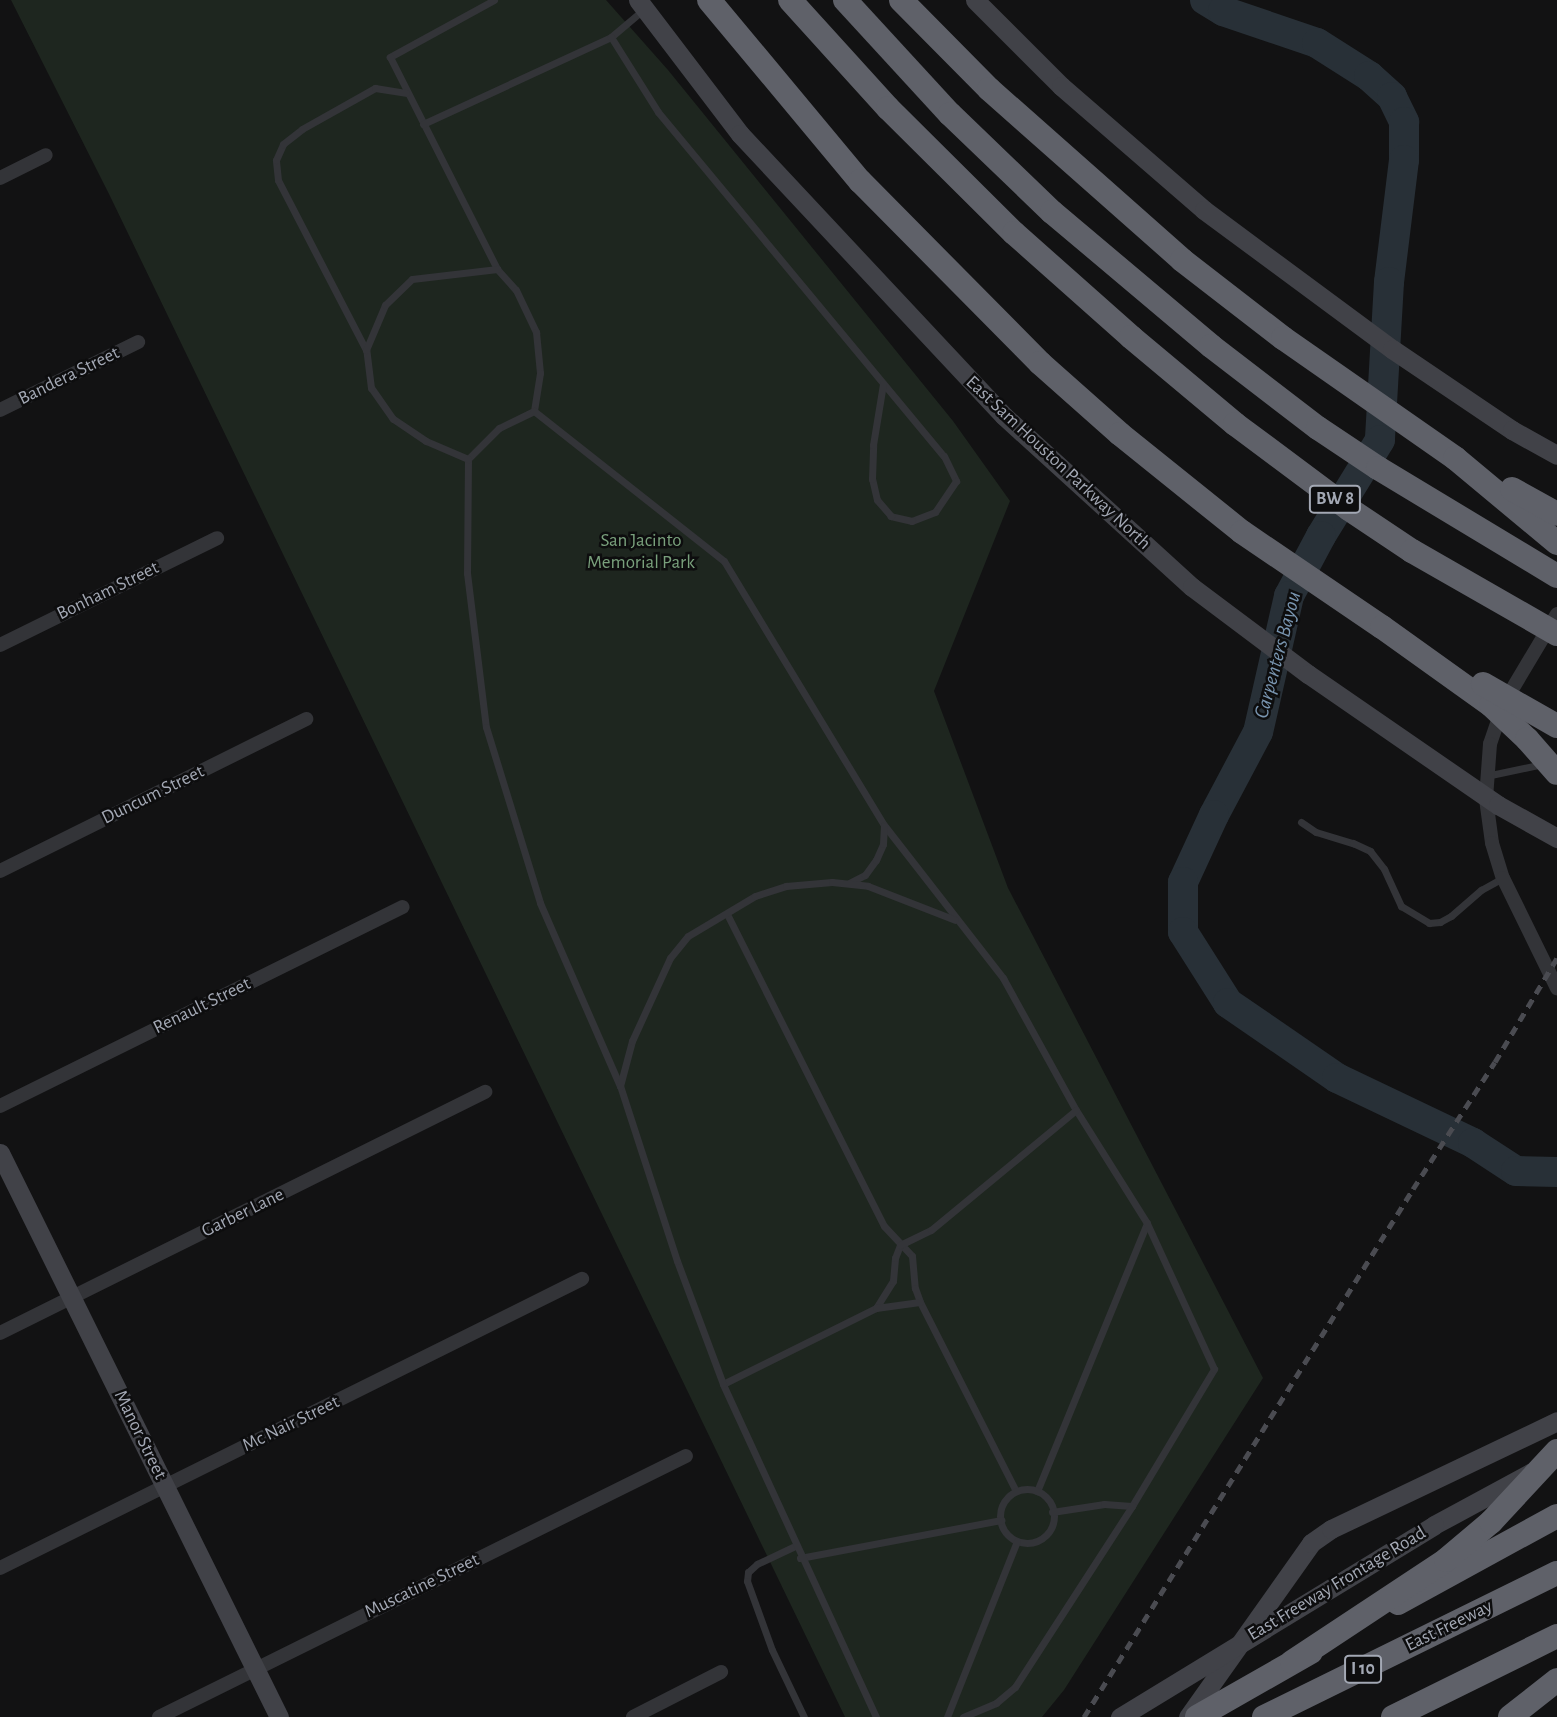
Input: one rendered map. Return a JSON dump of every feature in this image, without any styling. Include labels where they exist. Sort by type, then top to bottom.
[{"type":"highway","points":[[709,0],[813,129],[902,226],[1079,399],[1242,532],[1382,626],[1491,705],[1527,738],[1557,773]]},
{"type":"highway","name":"BW 8","points":[[790,0],[907,127],[1014,233],[1131,337],[1235,424],[1349,509],[1412,551],[1557,634]]},
{"type":"highway","name":"BW 8","points":[[845,0],[879,40],[988,151],[1052,212],[1161,305],[1318,428],[1445,511],[1557,576]]},
{"type":"highway","points":[[901,0],[989,89],[1182,261],[1304,353],[1455,458],[1557,543]]},
{"type":"highway","points":[[1455,458],[1557,514]]},
{"type":"highway","points":[[1382,626],[1557,726]]},
{"type":"highway","points":[[1292,1662],[1446,1560],[1491,1522],[1557,1451]]},
{"type":"highway","points":[[1197,1717],[1557,1516]]},
{"type":"highway","name":"East Freeway","points":[[1265,1717],[1557,1573]]},
{"type":"highway","points":[[1393,1717],[1557,1636]]},
{"type":"highway","points":[[1510,1717],[1557,1680]]},
{"type":"main road","points":[[975,0],[1061,86],[1203,210],[1392,349],[1512,430],[1557,455]]},
{"type":"main road","name":"East Sam Houston Parkway North","points":[[641,5],[740,134],[1003,416],[1192,587],[1308,674],[1498,805],[1557,838]]},
{"type":"main road","name":"Manor Street","points":[[0,1153],[279,1717]]},
{"type":"main road","points":[[1188,1717],[1311,1543],[1355,1518],[1557,1421]]},
{"type":"main road","name":"East Freeway Frontage Road","points":[[1120,1717],[1434,1525],[1557,1458]]},
{"type":"street","points":[[0,178],[46,155]]},
{"type":"street","name":"Bandera Street","points":[[0,411],[138,342]]},
{"type":"street","name":"Bonham Street","points":[[0,645],[217,538]]},
{"type":"street","points":[[1557,614],[1504,703],[1490,744],[1486,776],[1492,843],[1503,878],[1557,988]]},
{"type":"street","name":"Duncum Street","points":[[0,871],[306,719]]},
{"type":"street","name":"Renault Street","points":[[0,1106],[403,907]]},
{"type":"street","name":"Garber Lane","points":[[0,1333],[485,1092]]},
{"type":"street","name":"Mc Nair Street","points":[[0,1569],[583,1279]]},
{"type":"street","name":"Muscatine Street","points":[[159,1717],[686,1455]]},
{"type":"street","points":[[633,1717],[721,1672]]},
{"type":"lane","points":[[494,0],[390,57],[497,269],[516,290],[536,332],[540,373],[534,411]]},
{"type":"lane","points":[[423,124],[611,37],[641,5]]},
{"type":"lane","points":[[611,37],[658,112],[944,456],[956,481],[935,512],[912,521],[891,516],[877,500],[872,479],[873,446],[883,384]]},
{"type":"lane","points":[[406,93],[375,88],[302,129],[282,144],[276,160],[278,180],[366,349],[371,388],[393,419],[426,441],[468,459]]},
{"type":"lane","points":[[366,349],[385,305],[412,279],[497,269]]},
{"type":"lane","points":[[534,411],[499,428],[468,459],[467,573],[486,727],[540,903],[620,1086],[677,1261],[723,1384],[800,1558],[876,1717]]},
{"type":"lane","points":[[534,411],[724,561],[884,825],[1003,978],[1076,1110],[1147,1223],[1214,1369],[1132,1506],[1015,1688],[996,1703],[963,1717]]},
{"type":"lane","points":[[1486,776],[1557,762]]},
{"type":"lane","points":[[1301,822],[1316,832],[1370,851],[1384,869],[1401,906],[1429,923],[1440,922],[1451,916],[1481,890],[1503,878]]},
{"type":"lane","points":[[849,883],[865,875],[876,860],[883,844],[884,825]]},
{"type":"lane","points":[[620,1086],[632,1041],[670,958],[688,936],[755,896],[786,886],[849,883],[868,886],[956,920]]},
{"type":"lane","points":[[727,914],[884,1226],[912,1256],[915,1288],[920,1302],[1015,1489]]},
{"type":"lane","points":[[876,1308],[893,1281],[895,1258],[900,1245],[931,1230],[1076,1110]]},
{"type":"lane","points":[[1037,1491],[1147,1223]]},
{"type":"lane","points":[[723,1384],[876,1308],[920,1302]]},
{"type":"lane","points":[[1026,1487],[1037,1491],[1047,1500],[1052,1511],[1052,1527],[1044,1539],[1031,1544],[1017,1541],[1007,1532],[1002,1520],[1002,1505],[1015,1489],[1026,1487]]},
{"type":"lane","points":[[1052,1511],[1104,1504],[1132,1506]]},
{"type":"lane","points":[[800,1558],[1002,1520]]},
{"type":"lane","points":[[947,1717],[1017,1541]]},
{"type":"lane","points":[[795,1546],[757,1564],[748,1572],[747,1581],[772,1650],[804,1717]]},
{"type":"green space","name":"San Jacinto Memorial Park","points":[[11,0],[606,0],[668,70],[953,421],[1010,501],[934,691],[1008,888],[1263,1378],[1064,1690],[1042,1717],[845,1717],[109,194]]},
{"type":"waterway","name":"Carpenters Bayou","points":[[1205,0],[1223,11],[1317,43],[1369,76],[1392,97],[1404,122],[1404,160],[1389,282],[1380,440],[1321,536],[1289,596],[1258,732],[1214,815],[1183,882],[1183,932],[1228,1003],[1337,1078],[1473,1143],[1516,1171],[1557,1172]]},
{"type":"railway","points":[[1084,1717],[1495,1062],[1557,958]]}]
